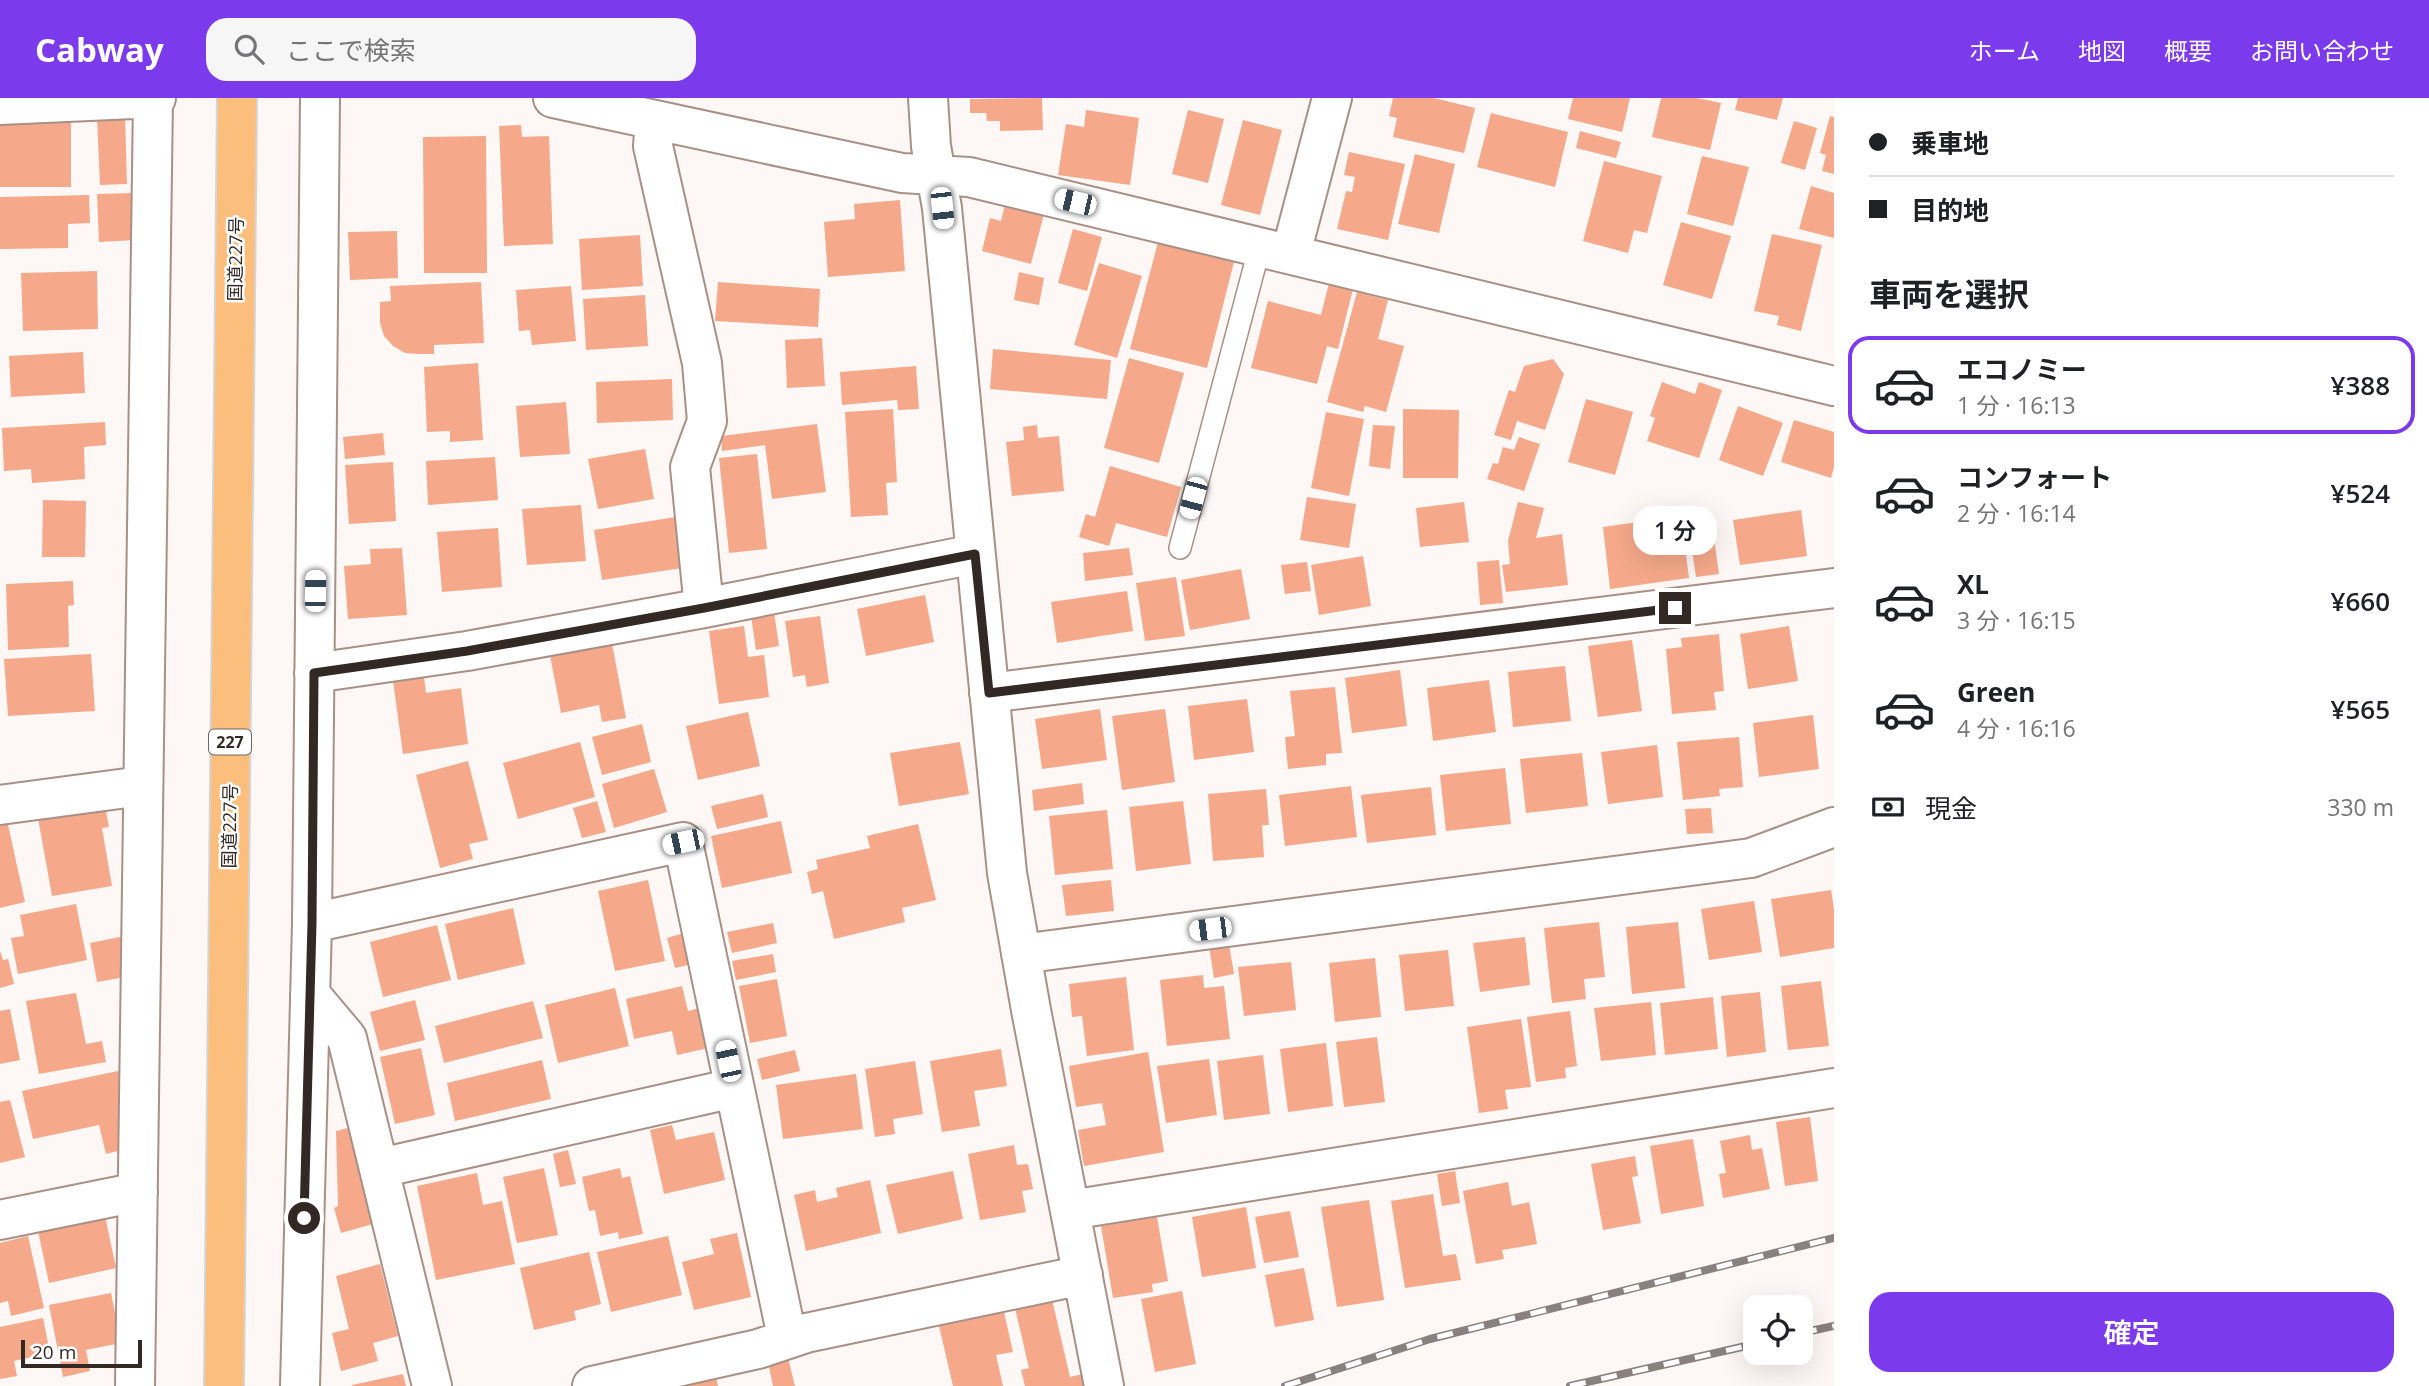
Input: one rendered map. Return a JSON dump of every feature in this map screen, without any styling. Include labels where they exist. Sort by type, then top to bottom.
[{"type":"highway","name":"国道227号","points":[[224,1386],[237,98]]},
{"type":"street","points":[[300,1386],[312,923],[320,98]]},
{"type":"street","points":[[928,98],[942,208],[1007,873],[1104,1386]]},
{"type":"street","points":[[1276,250],[1332,98]]},
{"type":"street","points":[[0,105],[155,99],[142,786],[135,1386]]},
{"type":"street","points":[[564,99],[902,173],[969,177],[1834,386]]},
{"type":"street","points":[[655,120],[653,146],[702,363],[707,421],[690,467],[704,608]]},
{"type":"street","points":[[314,673],[467,651],[704,608],[975,554]]},
{"type":"street","points":[[989,693],[1834,588]]},
{"type":"street","points":[[0,805],[142,786]]},
{"type":"street","points":[[1021,954],[1751,858],[1834,827]]},
{"type":"street","points":[[312,923],[683,842],[787,1337]]},
{"type":"street","points":[[310,994],[347,1038],[432,1386]]},
{"type":"street","points":[[380,1168],[734,1088]]},
{"type":"street","points":[[1070,1210],[1834,1088]]},
{"type":"street","points":[[0,1220],[138,1192]]},
{"type":"street","points":[[592,1386],[758,1349],[787,1337],[1083,1275]]},
{"type":"lane","points":[[1180,548],[1276,250]]},
{"type":"building","points":[[1042,98],[1043,130],[1000,131],[1000,121],[987,121],[986,113],[970,113],[970,99]]},
{"type":"building","points":[[1393,98],[1434,98],[1475,108],[1464,153],[1393,137],[1397,118],[1389,116]]},
{"type":"building","points":[[1573,98],[1630,98],[1622,132],[1568,119]]},
{"type":"building","points":[[1661,98],[1697,98],[1721,103],[1710,150],[1652,137]]},
{"type":"building","points":[[1738,98],[1783,98],[1777,120],[1735,110]]},
{"type":"building","points":[[1086,110],[1139,118],[1130,185],[1058,175],[1066,124],[1084,127]]},
{"type":"building","points":[[1188,110],[1224,119],[1208,183],[1172,174]]},
{"type":"building","points":[[1491,113],[1568,132],[1555,187],[1477,167]]},
{"type":"building","points":[[125,116],[127,184],[100,185],[97,117]]},
{"type":"building","points":[[1830,116],[1834,117],[1834,174],[1822,171],[1826,155],[1820,153]]},
{"type":"building","points":[[0,119],[71,120],[71,187],[0,187]]},
{"type":"building","points":[[1243,120],[1282,130],[1260,215],[1221,205]]},
{"type":"building","points":[[1794,121],[1817,128],[1805,170],[1781,163]]},
{"type":"building","points":[[521,125],[522,137],[549,136],[553,244],[504,246],[499,126]]},
{"type":"building","points":[[1580,131],[1621,142],[1616,158],[1576,148]]},
{"type":"building","points":[[486,136],[487,273],[424,273],[423,137]]},
{"type":"building","points":[[1349,152],[1405,164],[1388,240],[1337,229],[1346,191],[1352,192],[1355,177],[1344,175]]},
{"type":"building","points":[[1415,154],[1455,164],[1439,233],[1398,224]]},
{"type":"building","points":[[1702,156],[1749,167],[1733,226],[1687,214]]},
{"type":"building","points":[[1604,161],[1662,176],[1647,233],[1634,230],[1628,253],[1583,241]]},
{"type":"building","points":[[1811,186],[1834,193],[1834,238],[1799,229]]},
{"type":"building","points":[[134,193],[136,240],[99,242],[97,194]]},
{"type":"building","points":[[89,195],[90,223],[68,224],[68,248],[0,249],[0,197]]},
{"type":"building","points":[[900,200],[905,271],[828,277],[824,222],[855,219],[854,204]]},
{"type":"building","points":[[1005,204],[1044,214],[1031,264],[982,251],[990,218],[1001,221]]},
{"type":"building","points":[[1681,222],[1731,236],[1712,299],[1663,285]]},
{"type":"building","points":[[1073,229],[1102,237],[1087,291],[1058,283]]},
{"type":"building","points":[[397,231],[398,278],[350,280],[348,232]]},
{"type":"building","points":[[1772,234],[1822,245],[1801,331],[1777,325],[1779,316],[1754,311]]},
{"type":"building","points":[[640,235],[643,286],[582,290],[579,239]]},
{"type":"building","points":[[1158,242],[1234,262],[1207,368],[1130,349]]},
{"type":"building","points":[[1099,263],[1142,276],[1117,358],[1074,345]]},
{"type":"building","points":[[97,271],[98,329],[23,331],[21,273]]},
{"type":"building","points":[[1019,272],[1044,278],[1039,305],[1014,300]]},
{"type":"building","points":[[481,282],[484,343],[434,345],[434,354],[419,354],[405,353],[393,346],[384,336],[380,323],[380,302],[391,301],[390,286]]},
{"type":"building","points":[[718,282],[820,289],[818,327],[715,321]]},
{"type":"building","points":[[1329,283],[1353,289],[1338,349],[1327,346],[1317,384],[1251,368],[1268,301],[1321,315]]},
{"type":"building","points":[[571,286],[576,341],[532,345],[530,330],[519,331],[516,290]]},
{"type":"building","points":[[1357,292],[1388,300],[1378,339],[1404,346],[1386,412],[1365,406],[1363,412],[1327,402]]},
{"type":"building","points":[[645,295],[648,346],[586,350],[583,299]]},
{"type":"building","points":[[822,338],[825,386],[787,388],[785,340]]},
{"type":"building","points":[[993,349],[1111,360],[1107,399],[990,389]]},
{"type":"building","points":[[83,352],[85,393],[11,397],[9,356]]},
{"type":"building","points":[[1129,358],[1184,373],[1159,463],[1104,448]]},
{"type":"building","points":[[1553,359],[1564,374],[1545,430],[1517,421],[1511,440],[1494,435],[1509,390],[1515,392],[1524,366]]},
{"type":"building","points":[[478,363],[483,440],[450,442],[450,431],[427,432],[424,367]]},
{"type":"building","points":[[916,366],[919,409],[898,410],[897,400],[842,405],[840,372]]},
{"type":"building","points":[[672,379],[673,420],[597,423],[596,382]]},
{"type":"building","points":[[1662,382],[1695,394],[1699,382],[1722,390],[1699,458],[1647,441],[1655,418],[1650,416]]},
{"type":"building","points":[[1586,399],[1633,412],[1615,475],[1568,462]]},
{"type":"building","points":[[566,402],[570,454],[520,457],[516,406]]},
{"type":"building","points":[[1738,406],[1783,423],[1763,476],[1719,460]]},
{"type":"building","points":[[893,409],[897,482],[886,483],[888,515],[851,517],[845,412]]},
{"type":"building","points":[[1403,409],[1459,410],[1458,478],[1403,478]]},
{"type":"building","points":[[1326,412],[1364,419],[1349,496],[1311,488]]},
{"type":"building","points":[[1794,420],[1834,432],[1834,467],[1831,478],[1781,462]]},
{"type":"building","points":[[105,422],[106,445],[84,447],[85,479],[32,483],[31,469],[4,471],[2,428]]},
{"type":"building","points":[[817,424],[826,492],[772,499],[765,445],[722,451],[721,436]]},
{"type":"building","points":[[1037,425],[1038,438],[1059,436],[1064,491],[1012,496],[1006,442],[1024,440],[1023,427]]},
{"type":"building","points":[[1373,425],[1395,426],[1390,469],[1369,466]]},
{"type":"building","points":[[383,433],[385,455],[345,459],[343,437]]},
{"type":"building","points":[[1519,437],[1540,444],[1524,491],[1487,479],[1493,463],[1498,464],[1503,447],[1514,450]]},
{"type":"building","points":[[645,449],[654,499],[598,509],[588,459]]},
{"type":"building","points":[[757,454],[767,549],[729,553],[719,458]]},
{"type":"building","points":[[495,457],[498,500],[428,505],[426,461]]},
{"type":"building","points":[[393,462],[396,521],[349,524],[345,465]]},
{"type":"building","points":[[1110,466],[1181,487],[1167,537],[1116,523],[1109,546],[1079,537],[1086,514],[1095,517]]},
{"type":"building","points":[[1307,497],[1356,504],[1349,548],[1300,540]]},
{"type":"building","points":[[43,500],[86,501],[85,557],[42,557]]},
{"type":"building","points":[[1464,502],[1469,542],[1420,547],[1416,508]]},
{"type":"building","points":[[1518,502],[1544,508],[1536,538],[1562,534],[1568,585],[1506,592],[1502,565],[1510,564],[1508,541]]},
{"type":"building","points":[[581,505],[586,561],[527,565],[522,509]]},
{"type":"building","points":[[1801,510],[1807,556],[1740,565],[1733,520]]},
{"type":"building","points":[[682,516],[689,567],[602,580],[594,530]]},
{"type":"building","points":[[1681,516],[1689,578],[1610,589],[1603,527]]},
{"type":"building","points":[[1711,516],[1719,574],[1696,577],[1687,519]]},
{"type":"building","points":[[498,528],[502,587],[442,592],[437,532]]},
{"type":"building","points":[[402,548],[407,615],[348,619],[344,566],[371,564],[370,549]]},
{"type":"building","points":[[1129,548],[1133,575],[1085,581],[1083,553]]},
{"type":"building","points":[[1363,556],[1371,606],[1319,615],[1311,565]]},
{"type":"building","points":[[1499,560],[1503,603],[1480,605],[1477,562]]},
{"type":"building","points":[[1307,562],[1311,591],[1285,594],[1281,565]]},
{"type":"building","points":[[1241,569],[1250,619],[1190,630],[1181,580]]},
{"type":"building","points":[[1176,577],[1185,636],[1145,641],[1136,583]]},
{"type":"building","points":[[73,581],[74,605],[68,606],[69,647],[8,650],[6,584]]},
{"type":"building","points":[[1127,591],[1133,631],[1057,643],[1051,602]]},
{"type":"building","points":[[925,595],[934,642],[866,656],[857,609]]},
{"type":"building","points":[[774,612],[779,646],[756,650],[751,616]]},
{"type":"building","points":[[820,616],[829,683],[807,687],[805,675],[793,677],[785,621]]},
{"type":"building","points":[[744,626],[748,657],[764,655],[769,697],[719,704],[709,631]]},
{"type":"building","points":[[1789,626],[1798,681],[1748,689],[1740,634]]},
{"type":"building","points":[[1719,634],[1724,691],[1714,692],[1716,710],[1672,714],[1666,649],[1682,647],[1681,638]]},
{"type":"building","points":[[611,638],[626,718],[602,722],[599,705],[561,713],[549,650]]},
{"type":"building","points":[[1632,640],[1642,711],[1598,717],[1588,646]]},
{"type":"building","points":[[91,654],[95,711],[8,716],[4,659]]},
{"type":"building","points":[[1565,666],[1571,721],[1513,727],[1508,672]]},
{"type":"building","points":[[1400,670],[1407,726],[1352,733],[1345,678]]},
{"type":"building","points":[[424,677],[426,693],[461,688],[468,744],[403,754],[393,681]]},
{"type":"building","points":[[1489,680],[1496,732],[1433,741],[1427,688]]},
{"type":"building","points":[[1335,687],[1342,753],[1326,754],[1326,765],[1288,769],[1285,737],[1295,736],[1290,691]]},
{"type":"building","points":[[1247,699],[1254,752],[1194,760],[1188,706]]},
{"type":"building","points":[[1100,709],[1107,760],[1042,769],[1035,719]]},
{"type":"building","points":[[1165,709],[1175,782],[1122,790],[1112,716]]},
{"type":"building","points":[[748,712],[760,766],[698,780],[686,726]]},
{"type":"building","points":[[1813,715],[1819,769],[1759,777],[1753,723]]},
{"type":"building","points":[[642,724],[651,762],[602,775],[592,737]]},
{"type":"building","points":[[1739,737],[1743,787],[1719,789],[1720,796],[1683,800],[1677,742]]},
{"type":"building","points":[[580,742],[595,797],[518,819],[503,763]]},
{"type":"building","points":[[960,742],[969,794],[899,806],[890,753]]},
{"type":"building","points":[[1657,745],[1663,797],[1608,804],[1601,752]]},
{"type":"building","points":[[1582,753],[1588,806],[1526,813],[1520,759]]},
{"type":"building","points":[[468,761],[488,840],[469,844],[473,859],[440,868],[416,775]]},
{"type":"building","points":[[1505,768],[1511,824],[1446,831],[1440,775]]},
{"type":"building","points":[[654,769],[667,812],[614,828],[602,784]]},
{"type":"building","points":[[1082,783],[1084,804],[1034,811],[1032,790]]},
{"type":"building","points":[[1351,786],[1357,837],[1285,846],[1279,795]]},
{"type":"building","points":[[1431,787],[1436,835],[1367,843],[1361,795]]},
{"type":"building","points":[[1266,789],[1269,825],[1262,825],[1264,857],[1213,861],[1208,794]]},
{"type":"building","points":[[763,794],[768,817],[717,829],[711,806]]},
{"type":"building","points":[[597,801],[606,832],[582,838],[573,808]]},
{"type":"building","points":[[1183,801],[1191,864],[1136,871],[1129,807]]},
{"type":"building","points":[[105,806],[109,827],[102,828],[112,886],[52,896],[38,818]]},
{"type":"building","points":[[1711,808],[1713,833],[1687,834],[1685,809]]},
{"type":"building","points":[[1107,810],[1113,869],[1055,875],[1049,816]]},
{"type":"building","points":[[5,811],[25,902],[0,908],[0,812]]},
{"type":"building","points":[[781,821],[792,873],[722,888],[711,836]]},
{"type":"building","points":[[918,824],[936,900],[902,908],[905,922],[834,939],[823,891],[812,894],[807,872],[818,869],[816,860],[870,848],[867,836]]},
{"type":"building","points":[[648,880],[665,961],[615,971],[598,891]]},
{"type":"building","points":[[1111,880],[1114,911],[1066,916],[1062,885]]},
{"type":"building","points":[[1831,890],[1834,948],[1780,957],[1771,899]]},
{"type":"building","points":[[1754,901],[1762,952],[1709,960],[1701,909]]},
{"type":"building","points":[[76,904],[87,960],[18,974],[11,938],[24,936],[20,915]]},
{"type":"building","points":[[513,908],[525,964],[458,980],[445,924]]},
{"type":"building","points":[[1599,922],[1605,977],[1584,979],[1586,999],[1552,1003],[1544,928]]},
{"type":"building","points":[[1678,922],[1685,988],[1632,994],[1626,927]]},
{"type":"building","points":[[773,923],[777,943],[732,953],[727,932]]},
{"type":"building","points":[[437,925],[451,980],[383,997],[370,942]]},
{"type":"building","points":[[684,933],[692,964],[675,968],[667,938]]},
{"type":"building","points":[[125,936],[132,976],[97,982],[90,943]]},
{"type":"building","points":[[1525,937],[1530,985],[1480,992],[1473,943]]},
{"type":"building","points":[[1229,944],[1234,974],[1214,978],[1209,946]]},
{"type":"building","points":[[1448,950],[1454,1006],[1405,1011],[1399,955]]},
{"type":"building","points":[[0,951],[3,960],[8,959],[14,984],[0,988]]},
{"type":"building","points":[[773,954],[776,972],[736,980],[732,961]]},
{"type":"building","points":[[1375,958],[1381,1017],[1335,1022],[1329,963]]},
{"type":"building","points":[[1291,962],[1296,1010],[1244,1016],[1238,967]]},
{"type":"building","points":[[1203,975],[1204,988],[1224,986],[1230,1039],[1167,1046],[1160,980]]},
{"type":"building","points":[[1126,977],[1134,1050],[1087,1056],[1082,1016],[1072,1017],[1069,984]]},
{"type":"building","points":[[777,979],[787,1036],[750,1043],[739,986]]},
{"type":"building","points":[[1821,981],[1829,1046],[1788,1050],[1781,986]]},
{"type":"building","points":[[682,986],[688,1011],[700,1008],[708,1048],[677,1055],[672,1031],[634,1039],[626,999]]},
{"type":"building","points":[[615,988],[629,1046],[558,1063],[545,1005]]},
{"type":"building","points":[[1760,992],[1766,1052],[1727,1057],[1721,996]]},
{"type":"building","points":[[76,993],[86,1044],[102,1041],[106,1062],[39,1074],[26,1001]]},
{"type":"building","points":[[1713,997],[1718,1049],[1665,1055],[1660,1003]]},
{"type":"building","points":[[415,1000],[425,1040],[380,1051],[370,1012]]},
{"type":"building","points":[[533,1001],[543,1038],[444,1063],[435,1026]]},
{"type":"building","points":[[1651,1002],[1656,1055],[1601,1061],[1594,1008]]},
{"type":"building","points":[[10,1009],[20,1060],[0,1064],[0,1011]]},
{"type":"building","points":[[1570,1011],[1577,1066],[1565,1068],[1566,1078],[1536,1082],[1527,1017]]},
{"type":"building","points":[[1521,1019],[1531,1087],[1505,1090],[1508,1109],[1479,1113],[1467,1027]]},
{"type":"building","points":[[1377,1037],[1385,1102],[1344,1107],[1336,1042]]},
{"type":"building","points":[[1326,1043],[1333,1106],[1288,1112],[1280,1049]]},
{"type":"building","points":[[421,1048],[435,1115],[395,1124],[380,1057]]},
{"type":"building","points":[[1001,1049],[1007,1086],[974,1091],[980,1126],[942,1132],[930,1061]]},
{"type":"building","points":[[795,1050],[800,1071],[762,1080],[757,1059]]},
{"type":"building","points":[[1148,1052],[1164,1152],[1084,1166],[1078,1130],[1106,1125],[1102,1103],[1076,1107],[1069,1066]]},
{"type":"building","points":[[1263,1055],[1270,1114],[1224,1120],[1217,1061]]},
{"type":"building","points":[[1209,1059],[1217,1115],[1166,1123],[1157,1066]]},
{"type":"building","points":[[542,1060],[551,1099],[455,1121],[447,1083]]},
{"type":"building","points":[[915,1061],[923,1114],[893,1119],[895,1134],[875,1137],[865,1069]]},
{"type":"building","points":[[123,1070],[126,1149],[106,1154],[99,1125],[33,1139],[22,1091]]},
{"type":"building","points":[[856,1074],[863,1129],[783,1139],[776,1085]]},
{"type":"building","points":[[10,1100],[25,1157],[0,1163],[0,1102]]},
{"type":"building","points":[[1810,1117],[1818,1181],[1785,1186],[1776,1122]]},
{"type":"building","points":[[672,1125],[676,1140],[714,1132],[725,1180],[664,1194],[650,1130]]},
{"type":"building","points":[[352,1127],[380,1222],[341,1233],[334,1208],[338,1206],[336,1131]]},
{"type":"building","points":[[1750,1135],[1752,1150],[1762,1148],[1770,1189],[1723,1198],[1719,1174],[1726,1173],[1720,1141]]},
{"type":"building","points":[[1693,1139],[1704,1206],[1661,1214],[1650,1146]]},
{"type":"building","points":[[1014,1145],[1017,1165],[1028,1164],[1033,1189],[1022,1191],[1026,1212],[980,1220],[968,1154]]},
{"type":"building","points":[[568,1150],[576,1184],[560,1187],[553,1154]]},
{"type":"building","points":[[1635,1156],[1638,1176],[1632,1177],[1641,1223],[1603,1230],[1591,1164]]},
{"type":"building","points":[[544,1168],[558,1235],[517,1243],[503,1177]]},
{"type":"building","points":[[620,1168],[622,1178],[630,1176],[643,1234],[619,1239],[618,1232],[600,1236],[595,1210],[589,1211],[582,1177]]},
{"type":"building","points":[[953,1171],[963,1219],[898,1234],[886,1185]]},
{"type":"building","points":[[1455,1171],[1460,1203],[1442,1206],[1437,1174]]},
{"type":"building","points":[[477,1173],[483,1205],[502,1201],[515,1264],[436,1280],[417,1186]]},
{"type":"building","points":[[870,1180],[881,1233],[806,1251],[794,1195],[815,1190],[817,1202],[838,1197],[836,1188]]},
{"type":"building","points":[[1508,1182],[1512,1206],[1529,1202],[1537,1244],[1502,1250],[1504,1259],[1476,1264],[1463,1191]]},
{"type":"building","points":[[1433,1194],[1443,1256],[1456,1254],[1461,1280],[1405,1288],[1391,1201]]},
{"type":"building","points":[[1369,1200],[1384,1300],[1337,1307],[1321,1207]]},
{"type":"building","points":[[1246,1207],[1256,1268],[1202,1277],[1192,1217]]},
{"type":"building","points":[[1290,1211],[1299,1257],[1264,1263],[1255,1217]]},
{"type":"building","points":[[105,1216],[116,1268],[49,1283],[38,1231]]},
{"type":"building","points":[[1157,1217],[1168,1281],[1152,1284],[1153,1292],[1113,1298],[1101,1226]]},
{"type":"building","points":[[737,1233],[751,1297],[694,1310],[682,1262],[714,1254],[710,1239]]},
{"type":"building","points":[[28,1236],[44,1308],[11,1316],[8,1301],[0,1303],[0,1243]]},
{"type":"building","points":[[668,1236],[682,1295],[611,1312],[597,1252]]},
{"type":"building","points":[[589,1252],[601,1304],[574,1311],[576,1320],[534,1330],[520,1268]]},
{"type":"building","points":[[380,1264],[398,1336],[373,1343],[378,1361],[341,1371],[332,1333],[349,1329],[336,1276]]},
{"type":"building","points":[[1304,1268],[1314,1320],[1275,1327],[1265,1275]]},
{"type":"building","points":[[1182,1291],[1196,1364],[1155,1372],[1141,1299]]},
{"type":"building","points":[[111,1293],[121,1343],[86,1350],[90,1371],[63,1377],[49,1305]]},
{"type":"building","points":[[1051,1295],[1070,1377],[1086,1373],[1089,1386],[1025,1386],[1021,1370],[1029,1368],[1014,1304]]},
{"type":"building","points":[[1004,1312],[1013,1352],[996,1355],[1003,1386],[953,1386],[939,1326]]},
{"type":"building","points":[[43,1318],[50,1353],[14,1361],[17,1376],[0,1379],[0,1327]]},
{"type":"building","points":[[788,1358],[795,1386],[773,1386],[768,1362]]},
{"type":"building","points":[[715,1373],[718,1386],[688,1386],[686,1380]]},
{"type":"building","points":[[403,1374],[406,1386],[352,1386],[352,1385]]},
{"type":"railway","points":[[1285,1386],[1430,1339],[1834,1238]]},
{"type":"railway","points":[[1813,1330],[1834,1326]]},
{"type":"railway","points":[[1570,1386],[1743,1347]]},
{"type":"route","points":[[304,1218],[312,923],[314,673],[467,651],[704,608],[975,554],[989,693],[1675,608]]}]
